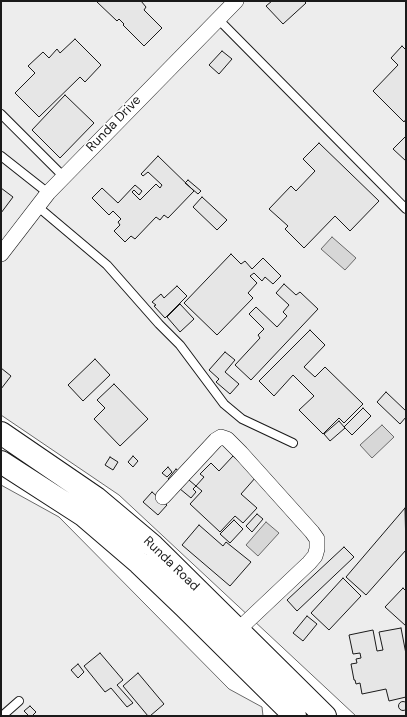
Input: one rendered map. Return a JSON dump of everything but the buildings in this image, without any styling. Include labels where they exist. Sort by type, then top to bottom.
[{"type":"street","name":"Runda Drive","points":[[2,252],[36,206],[63,176],[217,18],[236,1]]},
{"type":"street","name":"Runda Road","points":[[1,433],[96,498],[142,536],[325,716]]},
{"type":"street","points":[[163,497],[216,440],[221,437],[227,439],[241,453],[317,539],[315,556],[309,563],[238,630]]},
{"type":"street","name":"Runda Road","points":[[1,462],[83,515],[139,563],[295,716]]},
{"type":"lane","points":[[217,18],[406,209]]},
{"type":"lane","points":[[1,114],[63,176]]},
{"type":"lane","points":[[1,156],[48,193]]},
{"type":"lane","points":[[36,206],[107,265],[159,324],[180,345],[224,404],[242,419],[293,443]]},
{"type":"lane","points":[[2,716],[20,701]]},
{"type":"shaded area","points":[[1,1],[406,1],[406,716],[356,716],[119,495],[1,415]]},
{"type":"shaded area","points":[[332,237],[356,258],[345,270],[321,249]]},
{"type":"shaded area","points":[[382,425],[394,437],[372,458],[360,445]]},
{"type":"shaded area","points":[[1,485],[59,517],[229,689],[262,707],[263,716],[1,716]]},
{"type":"shaded area","points":[[266,522],[279,533],[258,556],[246,545]]}]
